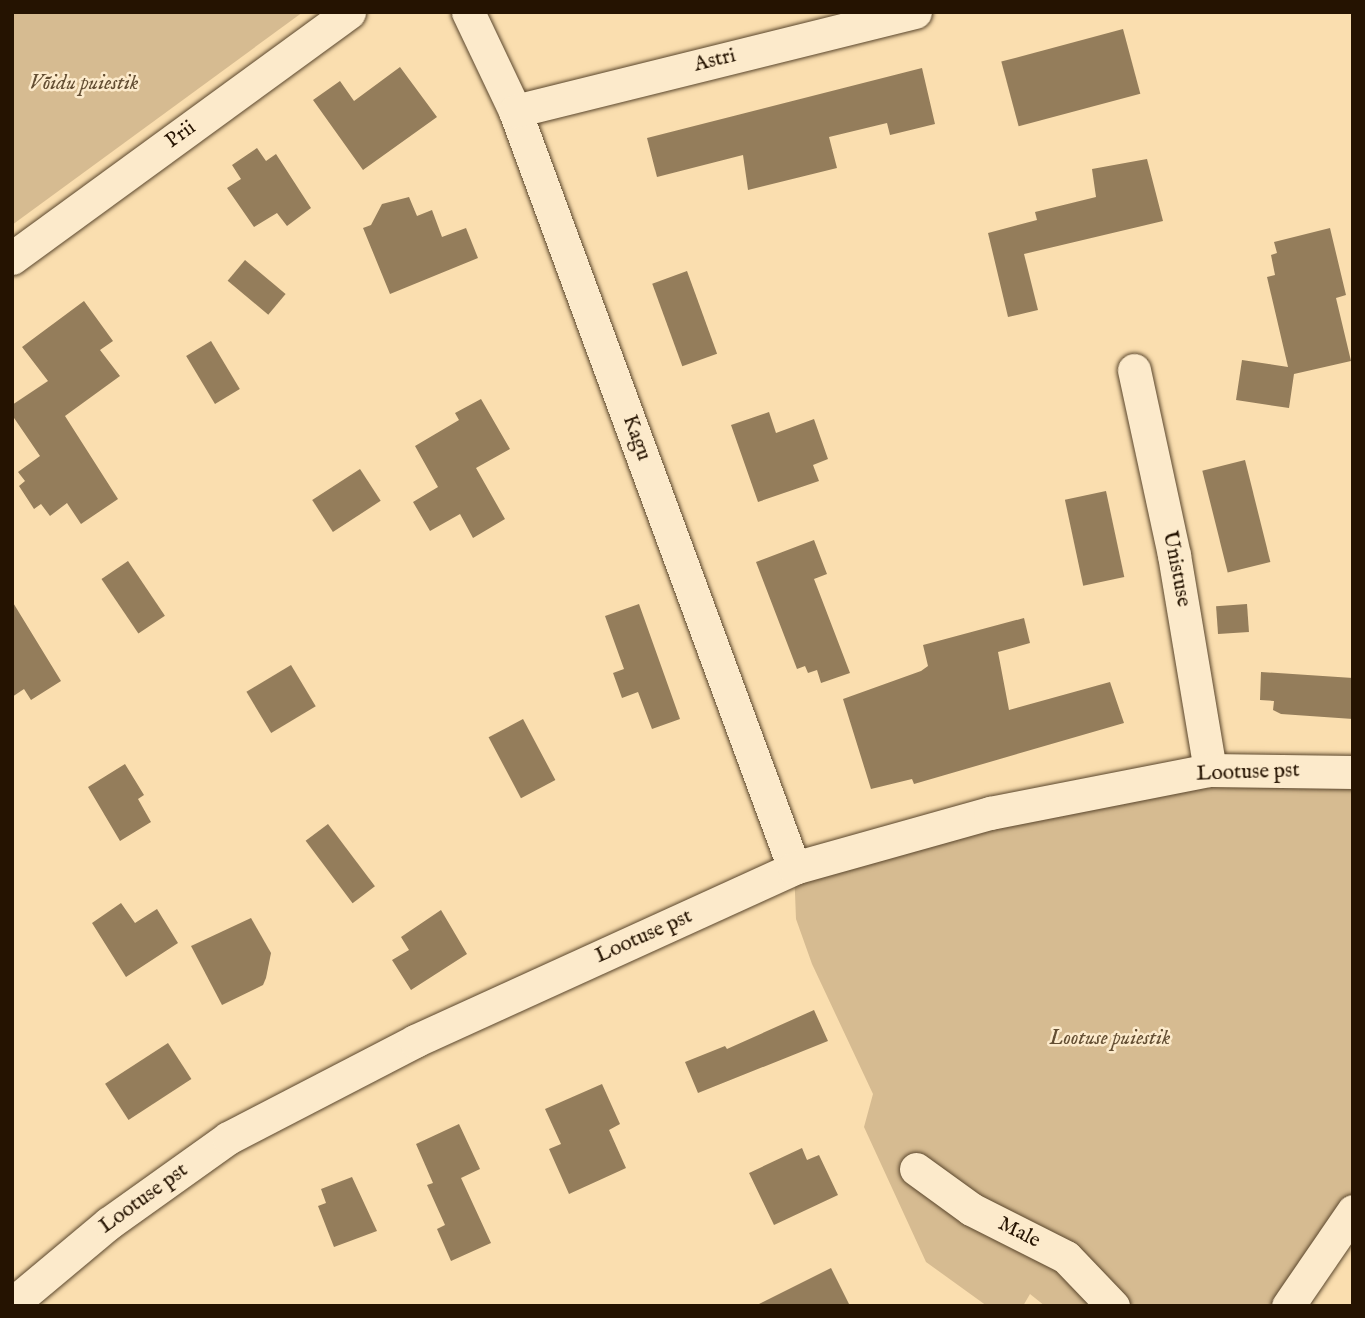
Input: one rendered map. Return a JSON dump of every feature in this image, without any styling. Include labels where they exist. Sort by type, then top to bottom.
[{"type":"street","name":"Prii","points":[[12,258],[349,12]]},
{"type":"street","name":"Kagu","points":[[468,12],[515,110],[794,868]]},
{"type":"street","name":"Astri","points":[[515,110],[915,12]]},
{"type":"street","name":"Unistuse","points":[[1134,370],[1177,568],[1210,770]]},
{"type":"street","name":"Lootuse pst","points":[[12,1304],[109,1223],[228,1138],[415,1041],[794,868],[990,813],[1210,770],[1353,772]]},
{"type":"street","name":"Male","points":[[916,1169],[971,1209],[1066,1257],[1113,1306]]},
{"type":"street","points":[[1288,1306],[1353,1211]]},
{"type":"green space","name":"Võidu puiestik","points":[[12,12],[303,12],[12,225]]},
{"type":"green space","name":"Lootuse puiestik","points":[[1210,770],[1353,772],[1353,1211],[1288,1306],[1045,1306],[1030,1294],[1023,1306],[987,1306],[926,1262],[864,1127],[873,1094],[812,964],[796,919],[794,868]]},
{"type":"building","points":[[1123,29],[1140,94],[1019,126],[1001,62]]},
{"type":"building","points":[[400,67],[437,117],[363,170],[313,100],[340,81],[354,101]]},
{"type":"building","points":[[922,68],[935,124],[890,135],[887,123],[829,137],[837,168],[748,190],[743,155],[657,177],[647,138]]},
{"type":"building","points":[[257,148],[266,161],[276,154],[311,208],[287,226],[277,213],[254,227],[227,188],[241,179],[232,165]]},
{"type":"building","points":[[1147,159],[1163,221],[1024,254],[1038,310],[1008,317],[988,233],[1037,220],[1035,212],[1096,197],[1092,169]]},
{"type":"building","points":[[409,197],[417,216],[432,210],[442,237],[466,228],[478,258],[390,294],[363,228],[371,225],[382,204]]},
{"type":"building","points":[[1330,228],[1346,295],[1336,298],[1351,361],[1294,374],[1289,408],[1236,400],[1242,360],[1288,367],[1267,277],[1275,275],[1271,255],[1277,253],[1274,242]]},
{"type":"building","points":[[245,260],[286,294],[268,315],[228,281]]},
{"type":"building","points":[[687,271],[717,354],[682,366],[652,284]]},
{"type":"building","points":[[84,301],[113,341],[100,350],[120,376],[65,416],[118,499],[81,524],[67,503],[50,516],[41,504],[34,509],[19,486],[25,481],[18,472],[40,456],[12,415],[12,405],[48,381],[22,347]]},
{"type":"building","points":[[211,341],[240,389],[215,404],[186,356]]},
{"type":"building","points":[[481,399],[510,449],[476,468],[505,519],[473,538],[460,514],[430,531],[413,502],[438,487],[415,446],[459,420],[455,413]]},
{"type":"building","points":[[769,412],[776,433],[814,419],[828,459],[813,465],[819,481],[758,502],[731,425]]},
{"type":"building","points":[[1245,460],[1270,562],[1228,573],[1202,471]]},
{"type":"building","points":[[360,469],[381,501],[333,532],[312,500]]},
{"type":"building","points":[[1106,491],[1124,577],[1083,586],[1065,500]]},
{"type":"building","points":[[814,540],[827,574],[814,579],[850,673],[821,683],[817,670],[808,673],[805,666],[797,669],[756,562]]},
{"type":"building","points":[[128,561],[165,616],[138,634],[101,579]]},
{"type":"building","points":[[12,601],[61,681],[31,700],[24,689],[12,697]]},
{"type":"building","points":[[639,604],[680,719],[652,729],[638,692],[622,698],[613,673],[624,669],[605,616]]},
{"type":"building","points":[[1247,604],[1249,632],[1218,634],[1216,606]]},
{"type":"building","points":[[1024,618],[1030,643],[998,652],[1009,710],[1110,682],[1124,723],[914,784],[912,779],[871,789],[843,699],[921,671],[928,666],[923,645]]},
{"type":"building","points":[[291,665],[316,706],[271,733],[246,692]]},
{"type":"building","points":[[1261,672],[1353,678],[1353,719],[1281,714],[1273,710],[1274,701],[1260,700]]},
{"type":"building","points":[[523,719],[555,780],[521,798],[489,737]]},
{"type":"building","points":[[125,764],[144,795],[138,799],[151,822],[120,841],[88,787]]},
{"type":"building","points":[[328,824],[375,886],[353,903],[306,841]]},
{"type":"building","points":[[121,903],[135,923],[157,909],[178,943],[126,977],[92,923]]},
{"type":"building","points":[[441,910],[467,954],[411,990],[392,960],[409,950],[401,937]]},
{"type":"building","points":[[251,918],[271,953],[266,978],[263,985],[222,1005],[191,946]]},
{"type":"building","points":[[814,1010],[828,1041],[698,1093],[685,1062],[725,1046],[727,1049]]},
{"type":"building","points":[[168,1043],[191,1079],[129,1120],[105,1084]]},
{"type":"building","points":[[602,1084],[620,1124],[609,1130],[626,1168],[569,1194],[549,1149],[561,1144],[545,1109]]},
{"type":"building","points":[[459,1124],[480,1169],[461,1178],[491,1243],[451,1261],[437,1229],[445,1225],[427,1185],[433,1183],[416,1144]]},
{"type":"building","points":[[802,1148],[807,1160],[819,1155],[838,1195],[774,1225],[749,1173]]},
{"type":"building","points":[[352,1177],[377,1231],[334,1247],[318,1206],[326,1203],[321,1189]]},
{"type":"building","points":[[831,1268],[850,1306],[755,1306]]}]
